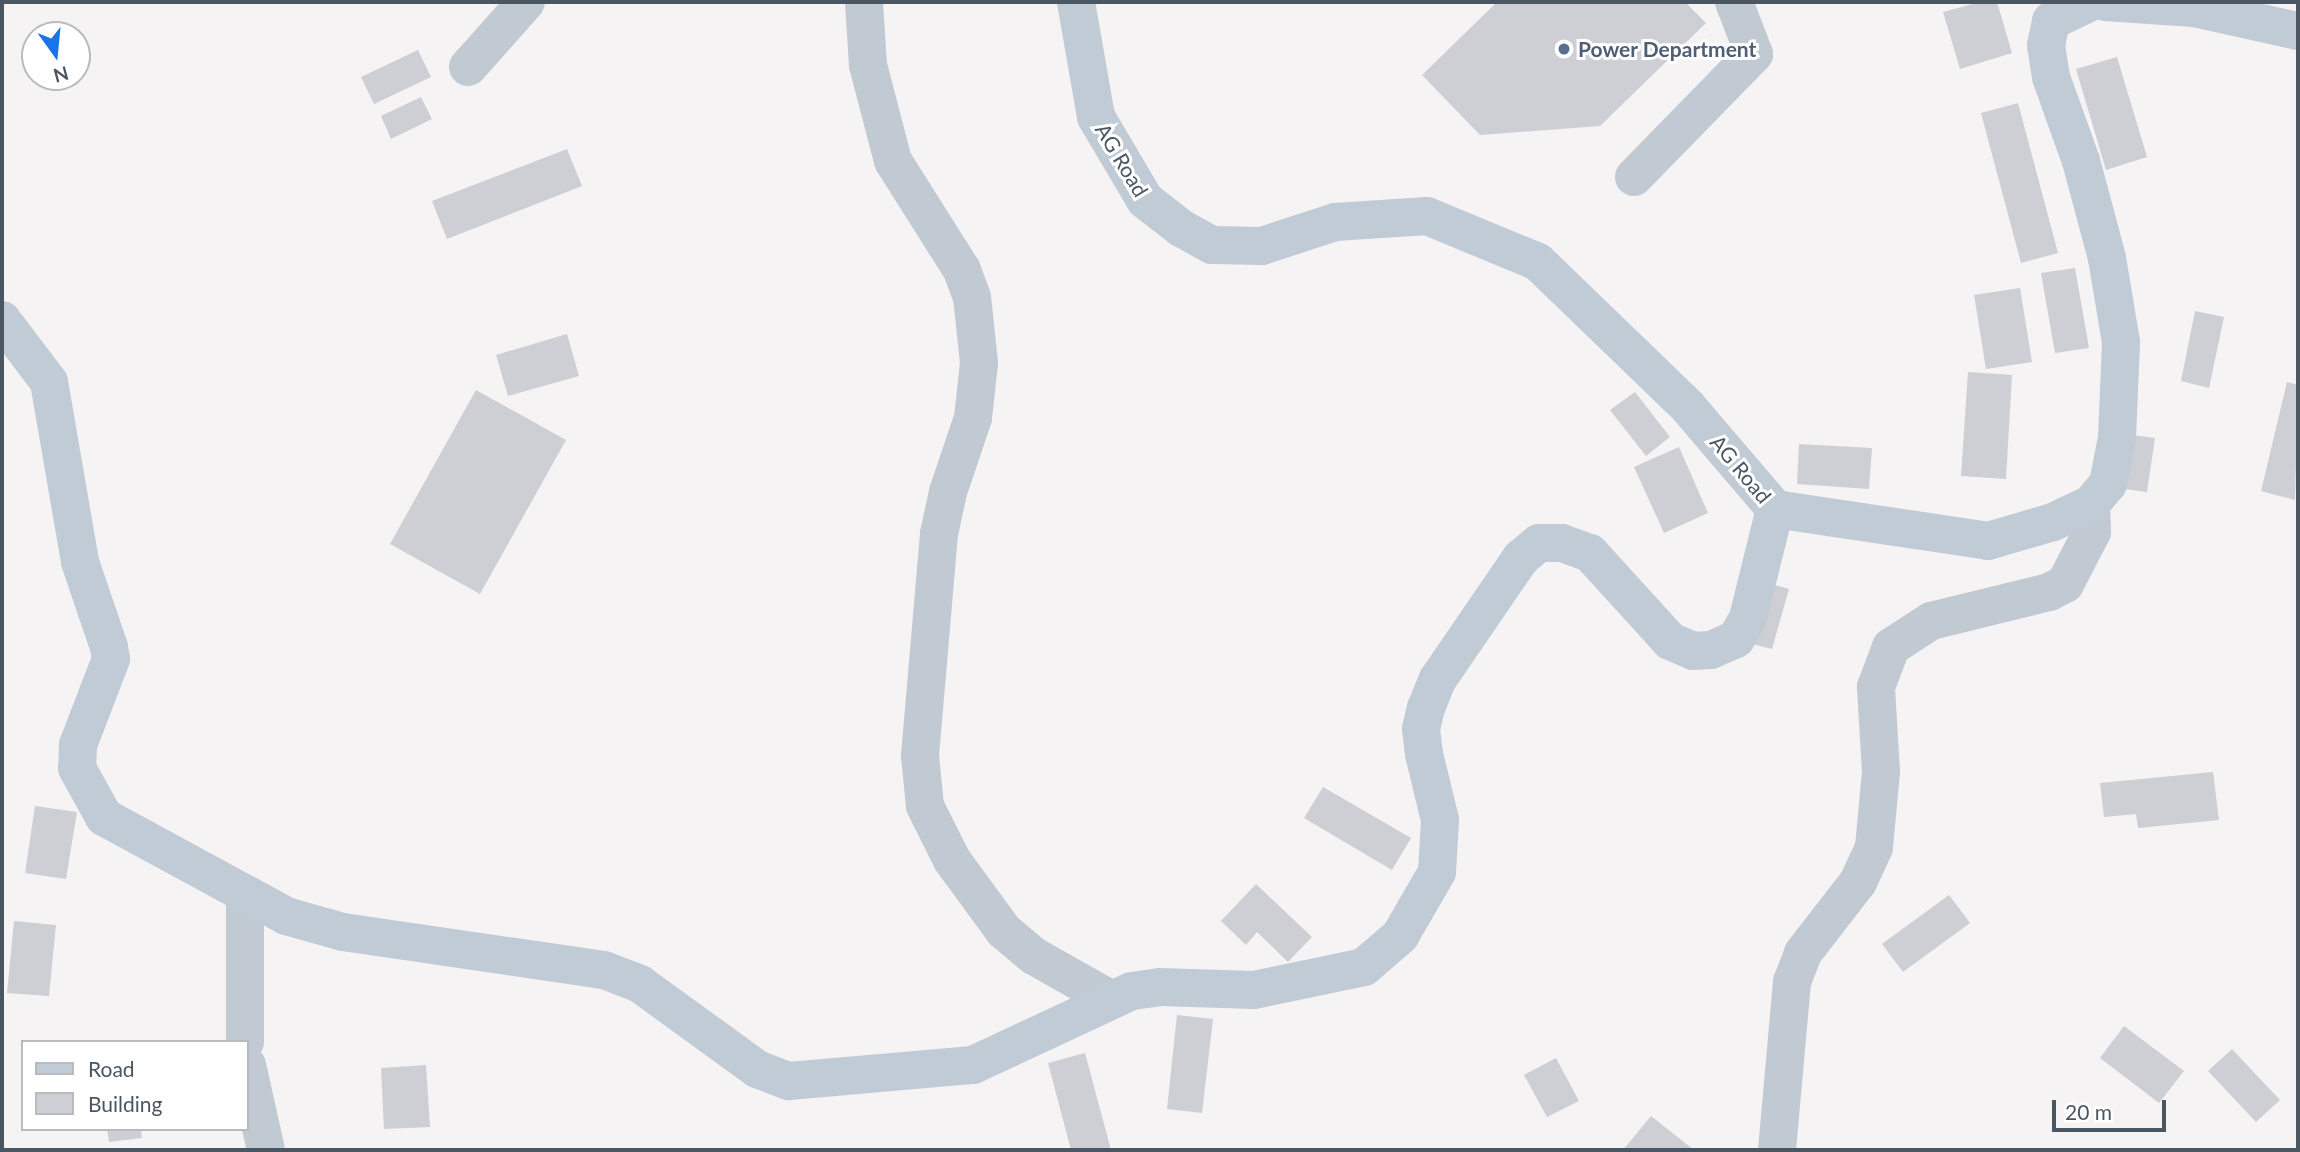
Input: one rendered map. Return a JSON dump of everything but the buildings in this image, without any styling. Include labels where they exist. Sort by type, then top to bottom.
[{"type":"street","points":[[468,67],[526,2]]},
{"type":"street","points":[[864,2],[868,65],[893,162],[962,270],[972,297],[979,363],[973,418],[948,492],[939,534],[920,756],[925,806],[952,860],[1004,931],[1034,956],[1110,999]]},
{"type":"street","name":"AG Road","points":[[1076,2],[1096,117],[1144,200],[1181,228],[1212,245],[1262,246],[1335,222],[1427,216],[1538,262],[1688,407],[1775,509],[1989,541],[2053,522],[2091,504]]},
{"type":"street","points":[[1634,177],[1754,54],[1734,2]]},
{"type":"street","points":[[1777,1150],[1791,982],[1809,944],[1858,882],[1874,846],[1881,772],[1876,687],[1891,647],[1931,621],[2049,592],[2065,584],[2092,532],[2091,504],[2108,484],[2117,438],[2121,342],[2108,258],[2081,161],[2051,77],[2046,45],[2051,21],[2091,2]]},
{"type":"street","points":[[2105,2],[2194,8],[2298,31]]},
{"type":"street","points":[[2,320],[49,382],[80,562],[109,647],[111,659],[78,746],[77,768],[87,791],[104,817],[121,829],[159,844],[286,916],[343,932],[604,971],[640,984],[757,1069],[789,1081],[973,1065],[1110,999],[1160,986],[1254,990],[1364,967],[1400,936],[1437,872],[1440,820],[1424,754],[1421,729],[1426,708],[1438,679],[1521,558],[1539,543],[1562,543],[1590,553],[1670,641],[1693,651],[1711,650],[1735,639],[1748,618],[1775,509]]},
{"type":"street","points":[[245,894],[245,1040]]},
{"type":"street","points":[[248,1069],[266,1150]]},
{"type":"place","name":"Power Department","points":[[1564,49]]}]
